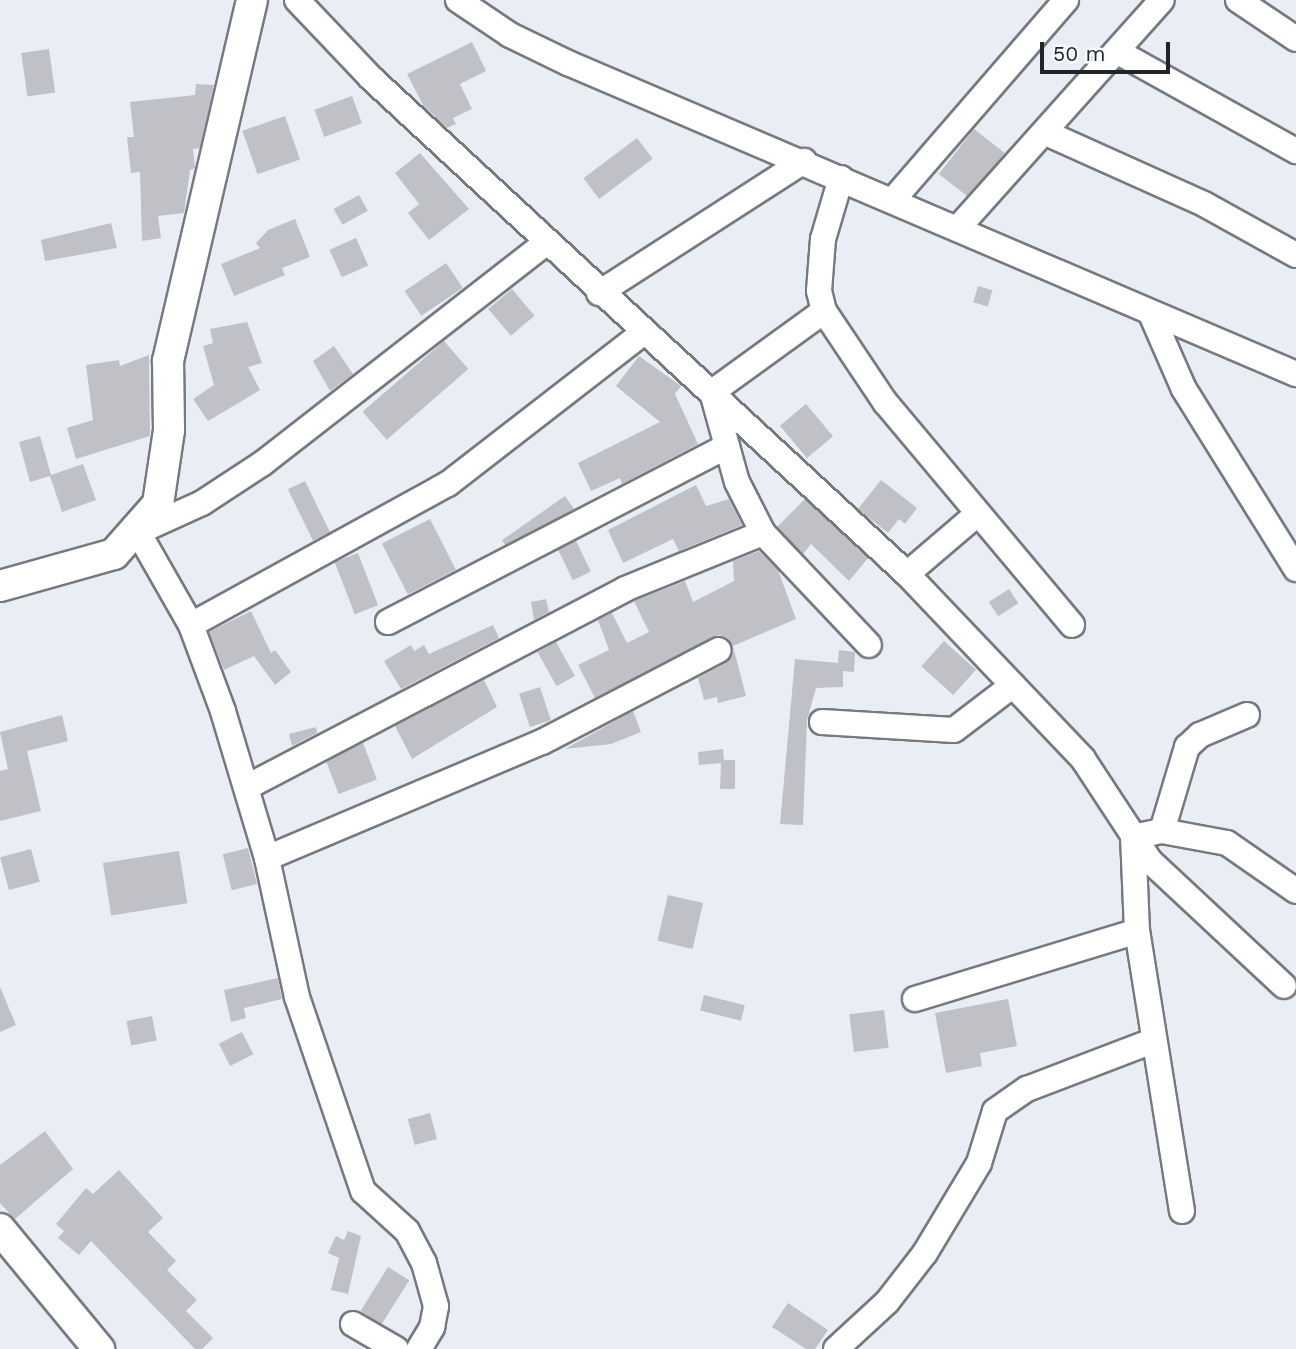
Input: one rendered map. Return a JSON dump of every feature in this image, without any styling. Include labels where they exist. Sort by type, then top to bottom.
[{"type":"main road","points":[[0,586],[114,554],[138,532],[158,504],[165,474],[168,361],[252,0]]},
{"type":"main road","points":[[0,1229],[99,1349]]},
{"type":"street","points":[[297,0],[370,78],[599,293],[712,392],[907,574],[1083,759],[1150,861],[1284,986]]},
{"type":"street","points":[[458,0],[568,63],[804,161],[1151,314],[1296,374]]},
{"type":"street","points":[[892,201],[1066,0]]},
{"type":"street","points":[[957,229],[1046,133],[1162,0]]},
{"type":"street","points":[[1238,0],[1296,39]]},
{"type":"street","points":[[1118,52],[1296,151]]},
{"type":"street","points":[[1046,133],[1205,204],[1296,255]]},
{"type":"street","points":[[599,293],[804,161]]},
{"type":"street","points":[[841,178],[823,239],[819,290],[824,312],[885,402],[976,515],[1072,625]]},
{"type":"street","points":[[419,1349],[432,1327],[436,1306],[424,1263],[407,1231],[363,1191],[297,997],[267,858],[247,787],[191,625],[138,532],[202,503],[263,463],[546,243]]},
{"type":"street","points":[[712,392],[824,312]]},
{"type":"street","points":[[1151,314],[1184,389],[1296,569]]},
{"type":"street","points":[[191,625],[448,484],[644,332]]},
{"type":"street","points":[[712,392],[737,482],[763,533],[869,645]]},
{"type":"street","points":[[388,622],[727,446]]},
{"type":"street","points":[[907,574],[976,515]]},
{"type":"street","points":[[247,787],[625,589],[763,533]]},
{"type":"street","points":[[267,858],[542,742],[719,650]]},
{"type":"street","points":[[822,722],[954,730],[1013,685]]},
{"type":"street","points":[[1162,831],[1187,747],[1200,735],[1247,715]]},
{"type":"street","points":[[1133,837],[1162,831],[1227,843],[1296,891]]},
{"type":"street","points":[[1133,837],[1137,931],[1182,1211]]},
{"type":"street","points":[[915,999],[1137,931]]},
{"type":"street","points":[[836,1349],[887,1302],[925,1253],[947,1207],[979,1163],[995,1111],[1027,1088],[1153,1041]]},
{"type":"street","points":[[353,1324],[397,1349]]},
{"type":"building","points":[[472,42],[486,71],[460,84],[472,109],[453,118],[456,124],[447,128],[423,105],[407,74]]},
{"type":"building","points":[[49,49],[55,93],[27,96],[21,53]]},
{"type":"building","points":[[196,84],[214,85],[200,148],[193,149],[195,168],[190,170],[184,213],[158,216],[161,238],[142,241],[140,172],[131,173],[127,137],[134,137],[130,102],[195,95]]},
{"type":"building","points":[[352,96],[362,123],[324,137],[314,110]]},
{"type":"building","points":[[285,116],[300,159],[257,174],[242,131]]},
{"type":"building","points":[[974,129],[1005,153],[970,198],[939,174]]},
{"type":"building","points":[[637,138],[653,159],[599,199],[583,178]]},
{"type":"building","points":[[420,153],[469,209],[429,240],[408,213],[419,204],[395,173]]},
{"type":"building","points":[[359,195],[368,211],[342,225],[334,209]]},
{"type":"building","points":[[295,219],[310,257],[282,268],[285,275],[234,296],[221,264],[260,248],[256,243],[268,230]]},
{"type":"building","points":[[111,223],[117,248],[45,261],[41,240]]},
{"type":"building","points":[[356,238],[368,265],[342,277],[330,250]]},
{"type":"building","points":[[446,263],[463,288],[421,316],[405,291]]},
{"type":"building","points":[[978,286],[992,290],[988,306],[973,302]]},
{"type":"building","points":[[512,289],[534,316],[511,336],[488,309]]},
{"type":"building","points":[[247,322],[262,363],[248,367],[260,390],[208,421],[193,399],[214,385],[203,346],[213,343],[210,329]]},
{"type":"building","points":[[444,341],[468,369],[387,440],[362,412]]},
{"type":"building","points":[[334,346],[353,374],[330,391],[313,361]]},
{"type":"building","points":[[149,355],[150,436],[76,459],[67,428],[93,420],[86,365],[119,360],[120,366]]},
{"type":"building","points":[[639,356],[681,386],[675,394],[698,444],[622,484],[620,478],[591,491],[578,463],[660,422],[616,386]]},
{"type":"building","points":[[806,404],[833,436],[807,458],[780,426]]},
{"type":"building","points":[[40,436],[51,475],[83,464],[96,500],[62,512],[50,476],[30,482],[19,442]]},
{"type":"building","points":[[881,480],[917,508],[905,524],[899,519],[888,533],[858,509]]},
{"type":"building","points":[[305,481],[330,532],[313,541],[288,489]]},
{"type":"building","points":[[696,485],[706,506],[729,499],[742,525],[679,551],[673,539],[623,563],[608,530]]},
{"type":"building","points":[[565,496],[574,509],[511,553],[502,540]]},
{"type":"building","points":[[805,499],[868,558],[849,581],[811,544],[803,554],[777,527]]},
{"type":"building","points":[[430,519],[456,570],[408,594],[382,544]]},
{"type":"building","points":[[576,541],[591,572],[573,580],[558,550]]},
{"type":"building","points":[[759,551],[778,570],[796,619],[733,646],[746,696],[718,703],[717,697],[704,700],[698,678],[726,663],[734,651],[728,638],[719,635],[595,698],[578,665],[609,650],[598,620],[612,613],[627,643],[649,632],[634,601],[685,581],[693,602],[734,581],[733,561]]},
{"type":"building","points":[[358,553],[378,605],[355,614],[335,562]]},
{"type":"building","points":[[1009,589],[1018,603],[998,616],[989,602]]},
{"type":"building","points":[[546,599],[549,612],[534,620],[531,602]]},
{"type":"building","points":[[251,611],[271,653],[275,650],[291,672],[275,685],[254,656],[224,670],[209,632]]},
{"type":"building","points":[[493,625],[499,638],[401,689],[384,661],[411,645],[414,651],[424,645],[429,654]]},
{"type":"building","points":[[944,641],[976,670],[953,695],[921,666]]},
{"type":"building","points":[[556,642],[575,676],[557,686],[538,652]]},
{"type":"building","points":[[839,650],[855,652],[854,672],[843,671],[843,687],[816,688],[807,720],[803,825],[780,824],[795,659],[838,663]]},
{"type":"building","points":[[484,680],[497,707],[412,759],[395,726]]},
{"type":"building","points":[[540,687],[551,720],[530,727],[519,694]]},
{"type":"building","points":[[633,711],[641,732],[611,744],[565,749]]},
{"type":"building","points":[[62,715],[68,741],[27,751],[41,811],[0,821],[0,771],[8,769],[0,732]]},
{"type":"building","points":[[316,727],[317,733],[292,746],[289,734]]},
{"type":"building","points":[[363,743],[377,779],[339,794],[325,758]]},
{"type":"building","points":[[723,749],[724,760],[735,760],[735,789],[720,789],[721,763],[699,765],[698,752]]},
{"type":"building","points":[[248,848],[257,884],[232,890],[223,854]]},
{"type":"building","points":[[31,849],[40,882],[9,890],[0,857]]},
{"type":"building","points":[[179,851],[187,903],[111,915],[103,863]]},
{"type":"building","points":[[668,895],[703,903],[693,949],[657,941]]},
{"type":"building","points":[[278,978],[282,999],[244,1008],[246,1018],[231,1022],[224,990]]},
{"type":"building","points":[[0,987],[16,1025],[0,1032]]},
{"type":"building","points":[[704,995],[745,1005],[741,1021],[700,1011]]},
{"type":"building","points":[[1008,999],[1017,1046],[980,1053],[982,1066],[946,1073],[935,1013]]},
{"type":"building","points":[[884,1010],[889,1048],[854,1052],[849,1014]]},
{"type":"building","points":[[152,1016],[157,1041],[131,1046],[126,1021]]},
{"type":"building","points":[[242,1032],[253,1054],[230,1066],[219,1044]]},
{"type":"building","points":[[430,1113],[437,1139],[415,1145],[408,1119]]},
{"type":"building","points":[[45,1131],[73,1169],[15,1219],[0,1203],[0,1165]]},
{"type":"building","points":[[119,1170],[163,1218],[148,1232],[176,1261],[167,1270],[197,1300],[186,1311],[213,1338],[202,1349],[195,1349],[91,1241],[79,1255],[58,1238],[64,1231],[56,1224],[86,1188],[93,1194]]},
{"type":"building","points":[[348,1231],[361,1236],[348,1294],[331,1290],[339,1258],[328,1253],[336,1236],[344,1240]]},
{"type":"building","points":[[388,1267],[409,1280],[382,1324],[360,1311]]},
{"type":"building","points":[[788,1303],[828,1330],[815,1349],[806,1349],[772,1327]]}]
